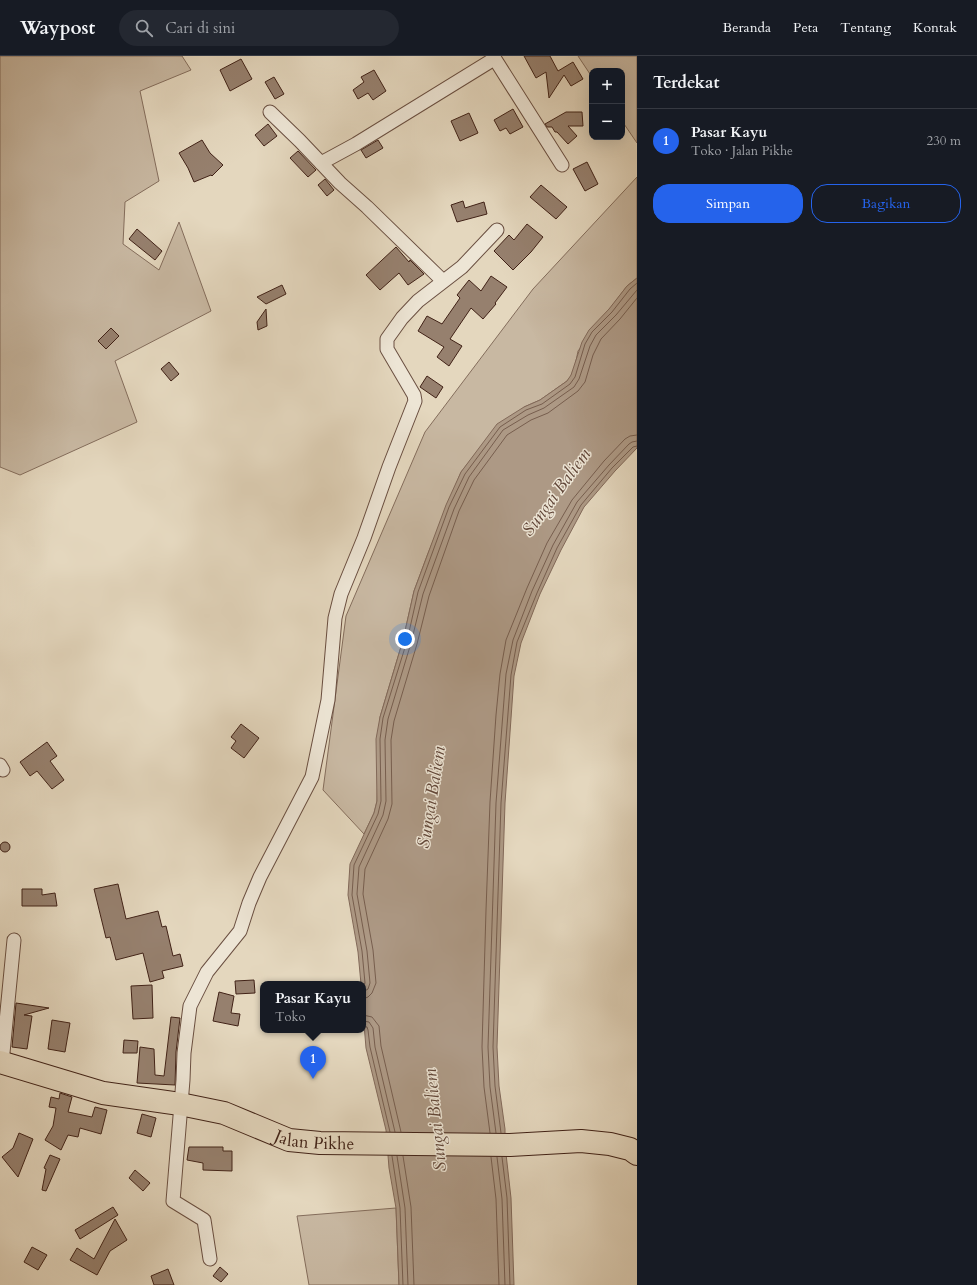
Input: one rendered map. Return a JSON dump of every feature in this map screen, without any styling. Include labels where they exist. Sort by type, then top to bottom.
[{"type":"highway","name":"Jalan Pikhe","points":[[1,1062],[104,1093],[180,1104],[224,1113],[289,1140],[320,1143],[510,1145],[581,1141],[610,1144],[630,1149],[637,1154]]},
{"type":"street","points":[[321,163],[356,144],[493,58],[562,165]]},
{"type":"street","points":[[270,112],[340,183],[367,207],[443,281]]},
{"type":"street","points":[[210,1259],[204,1220],[173,1201],[184,1054],[190,1006],[207,972],[240,931],[249,902],[260,877],[312,777],[328,700],[335,618],[341,594],[364,538],[389,467],[415,401],[414,395],[387,349],[387,340],[402,318],[418,301],[462,267],[497,230]]},
{"type":"street","points":[[1,1062],[14,940]]},
{"type":"shaded area","points":[[0,56],[182,56],[191,70],[140,91],[159,181],[125,202],[123,244],[159,270],[179,222],[211,311],[115,361],[137,422],[20,475],[0,467]]},
{"type":"shaded area","points":[[578,56],[637,56],[637,143],[625,125],[625,68],[589,68],[589,72]]},
{"type":"shaded area","points":[[637,177],[637,278],[627,286],[578,351],[575,366],[567,381],[540,400],[524,407],[477,452],[461,472],[414,591],[403,640],[380,717],[377,801],[374,813],[364,834],[323,790],[346,616],[425,432],[533,289]]},
{"type":"shaded area","points":[[396,1208],[399,1285],[309,1285],[297,1216]]},
{"type":"water","name":"Sungai Baliem","points":[[637,278],[637,448],[584,507],[540,594],[521,643],[514,676],[505,803],[497,1047],[499,1086],[505,1129],[505,1145],[511,1198],[514,1285],[399,1285],[396,1208],[389,1168],[386,1130],[366,1048],[365,1033],[366,1033],[366,981],[361,981],[358,952],[348,895],[350,864],[374,813],[377,801],[376,739],[380,717],[403,640],[414,591],[446,505],[461,472],[497,424],[524,407],[540,400],[567,381],[571,375],[582,342],[589,330],[609,309],[627,286]]},
{"type":"building","points":[[524,56],[550,56],[558,71],[573,62],[583,79],[571,86],[564,75],[549,98],[546,72],[536,78]]},
{"type":"building","points":[[241,59],[252,79],[230,91],[220,70]]},
{"type":"building","points":[[374,70],[386,91],[373,100],[368,93],[358,99],[353,90],[364,82],[361,77]]},
{"type":"building","points":[[274,77],[284,94],[275,99],[265,82]]},
{"type":"building","points":[[513,109],[523,127],[510,134],[506,128],[500,131],[494,120]]},
{"type":"building","points":[[566,112],[582,112],[583,126],[568,126],[577,136],[568,144],[557,132],[555,132],[552,127],[547,127],[545,124]]},
{"type":"building","points":[[469,113],[478,133],[460,141],[451,121]]},
{"type":"building","points":[[268,124],[277,136],[264,146],[255,135]]},
{"type":"building","points":[[202,140],[210,153],[223,165],[212,176],[211,175],[194,182],[179,153]]},
{"type":"building","points":[[378,140],[383,148],[366,158],[361,150]]},
{"type":"building","points":[[298,151],[316,170],[308,177],[290,158]]},
{"type":"building","points":[[587,162],[598,184],[585,191],[573,169]]},
{"type":"building","points":[[325,179],[334,190],[327,196],[318,185]]},
{"type":"building","points":[[541,185],[567,207],[556,219],[530,197]]},
{"type":"building","points":[[463,201],[465,208],[484,202],[487,214],[457,222],[451,205]]},
{"type":"building","points":[[527,224],[543,237],[531,252],[513,270],[494,251],[509,235],[514,240]]},
{"type":"building","points":[[137,229],[162,251],[155,260],[129,239]]},
{"type":"building","points":[[396,247],[409,262],[410,260],[424,274],[408,285],[399,273],[380,290],[366,275]]},
{"type":"building","points":[[491,276],[507,287],[495,303],[496,304],[483,319],[471,308],[450,339],[462,346],[449,366],[437,357],[444,347],[418,331],[427,316],[442,324],[460,298],[457,295],[469,280],[481,291]]},
{"type":"building","points":[[282,285],[286,294],[266,304],[257,297]]},
{"type":"building","points":[[266,309],[267,326],[258,330],[257,322]]},
{"type":"building","points":[[111,328],[119,336],[106,349],[98,341]]},
{"type":"building","points":[[169,362],[179,374],[171,381],[161,369]]},
{"type":"building","points":[[427,376],[443,387],[436,398],[420,387]]},
{"type":"building","points":[[241,724],[259,738],[244,758],[231,748],[236,741],[231,737]]},
{"type":"building","points":[[47,742],[57,756],[50,761],[64,780],[52,789],[37,771],[30,776],[20,762]]},
{"type":"building","points":[[3,842],[7,842],[9,843],[9,851],[3,852],[0,849],[0,845]]},
{"type":"building","points":[[118,884],[126,919],[158,911],[162,927],[166,926],[173,956],[180,954],[183,966],[162,971],[164,978],[150,982],[143,953],[116,960],[110,937],[106,938],[94,889]]},
{"type":"building","points":[[22,889],[42,889],[42,895],[55,893],[57,906],[22,906]]},
{"type":"building","points":[[254,980],[255,993],[236,994],[235,981]]},
{"type":"building","points":[[152,985],[153,1018],[133,1019],[131,986]]},
{"type":"building","points":[[219,992],[234,996],[231,1013],[240,1014],[238,1026],[213,1021]]},
{"type":"building","points":[[16,1003],[49,1008],[24,1015],[32,1016],[27,1049],[12,1047]]},
{"type":"building","points":[[171,1017],[180,1018],[176,1052],[175,1085],[137,1083],[140,1047],[154,1049],[155,1075],[164,1076]]},
{"type":"building","points":[[52,1020],[70,1023],[65,1052],[48,1049]]},
{"type":"building","points":[[124,1040],[138,1041],[137,1053],[123,1053]]},
{"type":"building","points":[[60,1093],[72,1097],[68,1112],[92,1117],[95,1107],[107,1110],[101,1134],[80,1128],[78,1137],[68,1135],[61,1150],[45,1140],[53,1126],[56,1108],[49,1107],[51,1097],[59,1099]]},
{"type":"building","points":[[142,1114],[156,1118],[151,1137],[137,1133]]},
{"type":"building","points":[[19,1133],[33,1139],[18,1177],[2,1157],[13,1148]]},
{"type":"building","points":[[189,1147],[223,1147],[223,1151],[232,1151],[232,1171],[203,1170],[203,1163],[187,1160]]},
{"type":"building","points":[[50,1155],[60,1159],[46,1191],[42,1190],[46,1169],[44,1168]]},
{"type":"building","points":[[135,1170],[150,1183],[143,1191],[129,1178]]},
{"type":"building","points":[[113,1207],[118,1215],[80,1239],[75,1230]]},
{"type":"building","points":[[115,1219],[127,1240],[110,1251],[97,1275],[70,1260],[77,1248],[94,1259]]},
{"type":"building","points":[[32,1247],[47,1255],[38,1270],[24,1262]]},
{"type":"building","points":[[220,1267],[228,1274],[221,1282],[213,1276]]},
{"type":"building","points":[[168,1269],[174,1285],[154,1285],[151,1276]]},
{"type":"place","name":"Pasar Kayu","points":[[313,1079]]}]
